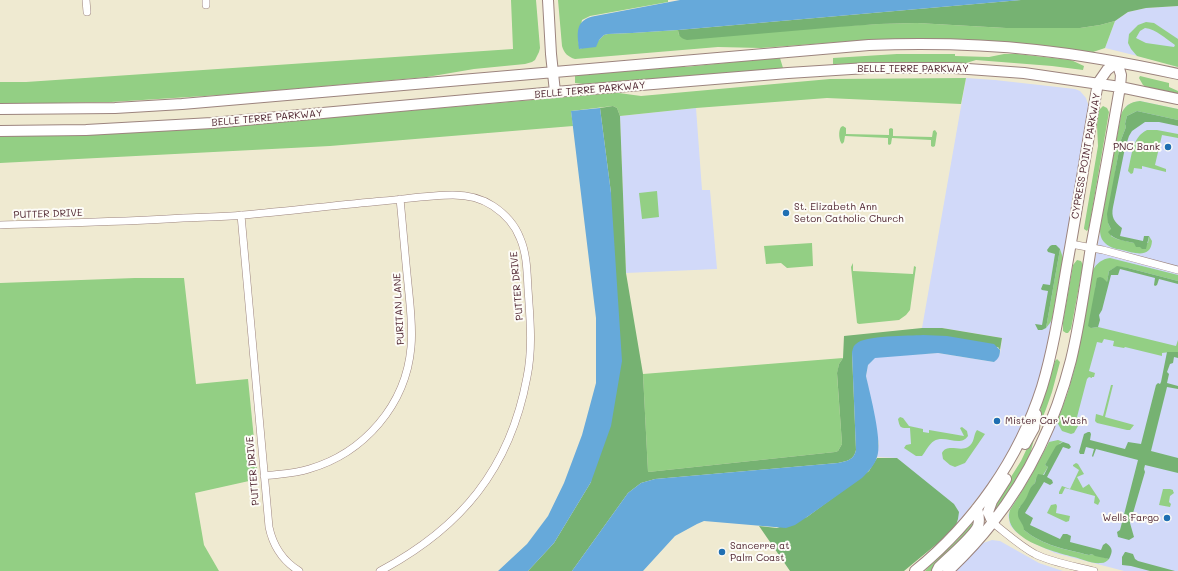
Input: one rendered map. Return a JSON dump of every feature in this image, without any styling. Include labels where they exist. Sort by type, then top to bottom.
[{"type":"main road","points":[[548,0],[555,92]]},
{"type":"main road","name":"BELLE TERRE PARKWAY","points":[[0,109],[95,109],[182,104],[824,48],[894,44],[1036,50],[1117,62],[1178,74]]},
{"type":"main road","points":[[948,571],[975,544],[993,523],[1012,496],[1033,461],[1048,431],[1058,403],[1074,348],[1120,87],[1121,75],[1117,62]]},
{"type":"main road","name":"CYPRESS POINT PARKWAY","points":[[914,571],[949,540],[977,508],[995,484],[1010,460],[1022,436],[1037,400],[1051,349],[1071,244],[1098,83],[1107,70],[1117,62]]},
{"type":"main road","name":"BELLE TERRE PARKWAY","points":[[0,131],[93,129],[212,123],[555,92],[820,70],[886,67],[1024,73],[1098,83],[1178,99]]},
{"type":"main road","points":[[993,523],[988,512],[992,501],[1012,470],[1034,428],[1037,400]]},
{"type":"main road","points":[[937,571],[939,567],[977,528],[980,517],[977,508]]},
{"type":"street","points":[[86,0],[87,12]]},
{"type":"street","name":"PUTTER DRIVE","points":[[0,225],[135,221],[241,215],[453,195],[472,197],[488,203],[506,217],[516,229],[525,252],[531,341],[528,372],[521,406],[508,440],[492,472],[470,502],[448,525],[424,544],[380,571]]},
{"type":"street","name":"PURITAN LANE","points":[[264,476],[306,470],[343,455],[355,447],[374,430],[396,400],[408,368],[411,338],[411,317],[400,199]]},
{"type":"street","name":"PUTTER DRIVE","points":[[241,215],[268,518],[271,536],[277,548],[284,558],[299,571]]},
{"type":"street","points":[[1071,244],[1178,270]]},
{"type":"street","points":[[993,523],[1035,554],[1094,571]]},
{"type":"shaded area","points":[[1178,6],[1178,67],[1105,48],[1115,21],[1128,12],[1146,8]]},
{"type":"shaded area","points":[[966,78],[1075,89],[1080,91],[1086,98],[1089,112],[1052,319],[1042,369],[1034,395],[1014,441],[999,467],[985,488],[956,525],[958,519],[897,458],[877,457],[879,444],[866,376],[868,365],[875,357],[938,353],[994,362],[1000,354],[1002,338],[942,328],[922,328]]},
{"type":"shaded area","points":[[1140,101],[1178,109],[1178,571],[1124,571],[1055,553],[1033,543],[1016,532],[1010,525],[1008,515],[1047,446],[1068,392],[1082,333],[1121,115],[1127,105]]},
{"type":"shaded area","points":[[696,108],[702,190],[710,190],[717,269],[626,273],[620,116]]},
{"type":"shaded area","points":[[992,540],[1000,541],[1039,563],[1063,571],[955,571],[983,543]]},
{"type":"green space","points":[[511,0],[536,0],[540,48],[535,60],[525,64],[474,69],[427,77],[236,94],[111,102],[0,104],[0,82],[26,82],[513,49]]},
{"type":"green space","points":[[558,0],[668,0],[668,2],[590,16],[582,20],[578,40],[580,49],[608,34],[678,30],[679,35],[917,23],[1006,28],[1080,28],[1115,21],[1105,48],[1093,52],[999,42],[953,39],[900,39],[761,48],[718,47],[575,59],[570,57],[564,51],[562,46]]},
{"type":"green space","points":[[1021,0],[1178,0],[1178,6],[1146,8],[1128,12],[1115,21],[1080,28],[1006,28],[917,23],[879,24],[687,40],[680,36],[678,30]]},
{"type":"green space","points":[[1146,22],[1154,23],[1178,39],[1178,67],[1137,56],[1128,43],[1129,34],[1138,25]],"holes":[[[1145,28],[1164,37],[1175,45],[1174,47],[1146,43],[1136,38],[1140,31]]]},
{"type":"green space","points":[[897,54],[955,54],[955,56],[989,57],[1004,54],[1017,54],[1071,60],[1084,66],[1083,70],[976,60],[963,64],[833,64],[833,58]]},
{"type":"green space","points":[[780,58],[783,68],[599,84],[575,83],[575,76],[580,74],[685,65],[685,67]]},
{"type":"green space","points":[[1140,76],[1169,83],[1169,87],[1178,91],[1178,95],[1148,88],[1143,85],[1139,78]]},
{"type":"green space","points":[[966,78],[961,104],[827,98],[696,108],[620,116],[617,108],[613,106],[571,111],[573,126],[330,146],[0,163],[0,135],[185,130],[613,93],[641,96],[830,79]]},
{"type":"green space","points":[[1140,101],[1178,109],[1178,120],[1137,111],[1127,116],[1125,124],[1126,127],[1121,140],[1108,223],[1111,229],[1111,236],[1117,239],[1134,243],[1148,243],[1149,236],[1152,241],[1151,247],[1145,253],[1116,249],[1109,246],[1102,238],[1100,229],[1121,115],[1128,105],[1133,102]]},
{"type":"green space","points":[[613,106],[617,108],[620,116],[626,273],[643,374],[648,472],[838,451],[842,444],[837,373],[839,364],[843,358],[844,336],[922,328],[942,328],[1002,338],[1000,350],[998,347],[852,352],[856,450],[854,456],[850,460],[838,463],[655,479],[641,483],[628,493],[572,571],[528,571],[554,543],[591,482],[611,193],[600,108]]},
{"type":"green space","points":[[1103,106],[1107,108],[1109,112],[1089,228],[1087,231],[1084,228],[1098,146],[1097,125],[1099,110]]},
{"type":"green space","points":[[1137,111],[1178,120],[1178,126],[1159,122],[1145,122],[1132,131],[1125,148],[1112,214],[1117,224],[1122,228],[1120,236],[1143,241],[1144,236],[1149,236],[1146,249],[1136,247],[1134,243],[1113,237],[1108,232],[1111,229],[1108,223],[1107,214],[1121,140],[1126,127],[1125,124],[1127,116]]},
{"type":"green space","points":[[843,126],[846,128],[846,134],[889,135],[889,129],[891,128],[893,129],[893,136],[932,137],[933,131],[935,130],[937,133],[935,146],[933,147],[931,146],[931,140],[892,138],[891,144],[889,145],[888,138],[845,136],[842,144],[839,133],[841,127]]},
{"type":"green space","points":[[1147,130],[1157,130],[1178,134],[1178,138],[1162,135],[1155,165],[1166,169],[1166,172],[1142,166],[1142,169],[1134,168],[1133,173],[1131,174],[1128,171],[1135,142],[1142,133]]},
{"type":"green space","points":[[657,191],[659,217],[642,219],[639,193]]},
{"type":"green space","points":[[812,243],[813,266],[787,268],[781,263],[766,264],[764,246]]},
{"type":"green space","points":[[1052,245],[1056,245],[1060,249],[1046,328],[1038,330],[1035,324],[1042,325],[1048,291],[1041,289],[1043,284],[1050,285],[1055,254],[1048,252],[1047,250]]},
{"type":"green space","points":[[1060,249],[1063,258],[1052,319],[1046,328]]},
{"type":"green space","points":[[1110,258],[1178,275],[1178,281],[1128,268],[1116,267],[1109,271],[1107,282],[1096,284],[1091,328],[1098,327],[1176,346],[1178,340],[1178,352],[1162,353],[1162,356],[1125,347],[1113,346],[1114,341],[1104,339],[1102,343],[1097,342],[1089,371],[1095,373],[1094,377],[1089,377],[1087,379],[1077,417],[1083,418],[1084,420],[1074,433],[1071,434],[1062,431],[1057,422],[1075,367],[1093,270],[1100,262]]},
{"type":"green space","points":[[1077,260],[1081,261],[1083,265],[1071,329],[1068,333],[1066,333],[1063,331],[1063,322],[1073,265]]},
{"type":"green space","points":[[853,263],[853,271],[913,274],[914,266],[916,267],[910,310],[906,315],[899,320],[857,323],[851,267]]},
{"type":"green space","points":[[1117,266],[1178,281],[1178,284],[1159,279],[1157,285],[1155,286],[1155,278],[1120,269],[1118,275],[1111,275],[1102,310],[1099,315],[1100,320],[1098,327],[1091,328],[1088,326],[1097,278],[1103,278],[1107,282],[1109,271]]},
{"type":"green space","points":[[135,278],[184,278],[196,384],[248,379],[258,479],[195,493],[204,545],[219,571],[0,571],[0,283]]},
{"type":"green space","points":[[1167,352],[1178,352],[1178,358],[1174,357],[1173,363],[1170,364],[1167,372],[1169,374],[1167,383],[1178,386],[1178,389],[1167,387],[1151,451],[1178,458],[1178,473],[1145,465],[1145,472],[1130,523],[1134,537],[1129,540],[1118,537],[1117,532],[1120,530],[1138,460],[1096,449],[1093,457],[1094,449],[1086,447],[1084,454],[1080,454],[1079,452],[1084,434],[1088,432],[1091,434],[1090,440],[1125,449],[1128,442],[1141,444],[1156,385],[1158,383],[1160,384],[1161,382]]},
{"type":"green space","points":[[843,358],[839,364],[837,374],[842,444],[838,451],[648,472],[643,374]]},
{"type":"green space","points":[[1057,359],[1060,362],[1052,392],[1034,439],[1029,459],[1007,495],[995,510],[992,507],[1021,461],[1037,427],[1041,406],[1055,361]]},
{"type":"green space","points":[[1111,385],[1113,385],[1105,417],[1134,425],[1130,430],[1097,423],[1095,421],[1096,414],[1103,416]]},
{"type":"green space","points":[[900,417],[903,418],[909,426],[923,429],[923,432],[929,433],[929,430],[964,436],[960,428],[962,427],[967,431],[968,436],[961,441],[938,439],[931,444],[922,456],[916,456],[904,448],[906,445],[911,444],[910,428],[903,428],[899,425],[898,419]]},
{"type":"green space","points":[[977,430],[985,434],[965,463],[955,467],[943,459],[942,453],[944,450],[950,448],[961,449],[968,447],[973,441]]},
{"type":"green space","points":[[1058,440],[1063,442],[1060,443],[1045,465],[1048,467],[1043,475],[1036,479],[1026,500],[1019,508],[1020,520],[1024,526],[1024,530],[1039,540],[1063,549],[1089,555],[1092,554],[1109,559],[1105,562],[1091,562],[1054,551],[1031,542],[1021,536],[1013,528],[1009,520],[1010,510],[1049,442]]},
{"type":"green space","points":[[1063,442],[1069,444],[1071,447],[1069,449],[1063,447],[1047,477],[1052,480],[1053,483],[1050,485],[1044,482],[1025,513],[1033,518],[1030,525],[1060,539],[1063,534],[1067,534],[1071,536],[1070,542],[1101,550],[1103,545],[1106,543],[1112,550],[1109,559],[1092,554],[1089,555],[1072,551],[1039,540],[1024,530],[1018,517],[1019,508],[1026,498],[1031,486],[1035,483],[1038,474],[1044,475],[1048,467],[1045,465],[1056,446]]},
{"type":"green space","points":[[877,458],[897,458],[954,504],[959,512],[956,525],[938,543],[904,571],[790,571],[759,526],[777,528],[807,517],[869,471]]},
{"type":"green space","points":[[1076,463],[1084,474],[1077,477],[1083,488],[1089,484],[1100,501],[1098,505],[1094,503],[1095,496],[1065,488],[1062,494],[1059,494],[1062,486],[1070,489],[1079,470],[1073,466]]},
{"type":"green space","points":[[1163,489],[1173,490],[1174,493],[1170,496],[1170,507],[1159,505]]},
{"type":"green space","points":[[1056,504],[1056,513],[1070,516],[1069,521],[1066,522],[1047,513],[1051,505]]},
{"type":"green space","points":[[972,523],[974,525],[973,528],[932,571],[925,571],[957,540]]},
{"type":"green space","points":[[1125,552],[1133,554],[1135,559],[1138,561],[1175,571],[1150,571],[1122,565],[1122,557]]},
{"type":"water","points":[[680,0],[1021,0],[678,30],[608,34],[604,35],[599,40],[596,47],[579,49],[579,28],[584,20],[588,18]]},
{"type":"water","points":[[600,108],[611,193],[622,361],[611,426],[591,482],[554,543],[528,571],[498,571],[527,544],[548,516],[564,483],[582,435],[596,383],[596,318],[571,111]]},
{"type":"water","points":[[923,335],[947,336],[994,344],[1000,350],[1000,354],[994,362],[938,353],[875,358],[868,365],[866,376],[877,430],[878,450],[875,463],[862,478],[807,517],[795,525],[786,528],[704,521],[675,536],[643,571],[572,571],[628,493],[641,483],[655,479],[838,463],[850,460],[854,456],[856,450],[852,352],[855,345],[861,341],[877,337]]},
{"type":"place","name":"PNC Bank","points":[[1168,147]]},
{"type":"place","name":"St. Elizabeth Ann Seton Catholic Church","points":[[786,213]]},
{"type":"place","name":"Mister Car Wash","points":[[997,421]]},
{"type":"place","name":"Wells Fargo","points":[[1167,518]]},
{"type":"place","name":"Sancerre at Palm Coast","points":[[722,552]]}]
